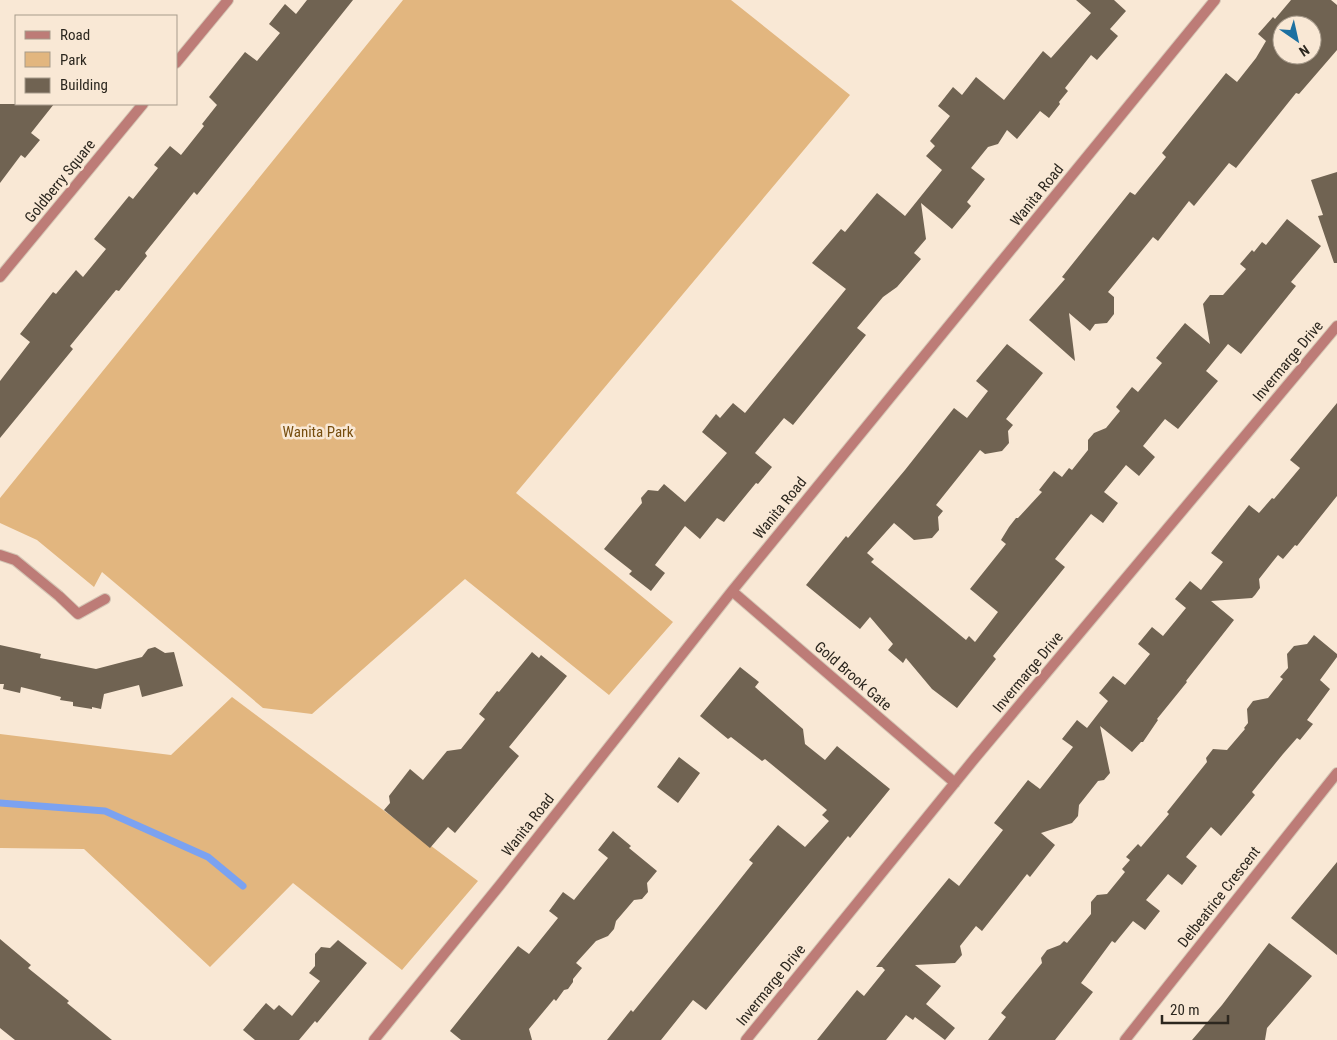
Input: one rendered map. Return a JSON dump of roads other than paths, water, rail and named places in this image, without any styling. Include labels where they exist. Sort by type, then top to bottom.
[{"type":"street","points":[[178,61],[228,0]]},
{"type":"street","name":"Wanita Road","points":[[374,1040],[500,885],[732,591],[1215,0]]},
{"type":"street","name":"Goldberry Square","points":[[0,277],[142,105]]},
{"type":"street","name":"Invermarge Drive","points":[[746,1040],[954,783],[1337,326]]},
{"type":"street","points":[[0,555],[15,560],[60,596],[78,614],[105,599]]},
{"type":"street","name":"Gold Brook Gate","points":[[732,591],[954,783]]},
{"type":"street","name":"Delbeatrice Crescent","points":[[1125,1040],[1337,773]]},
{"type":"waterway","points":[[0,803],[105,811],[208,857],[243,886]]},
{"type":"park label","name":"Wanita Park","points":[[318,432]]}]
